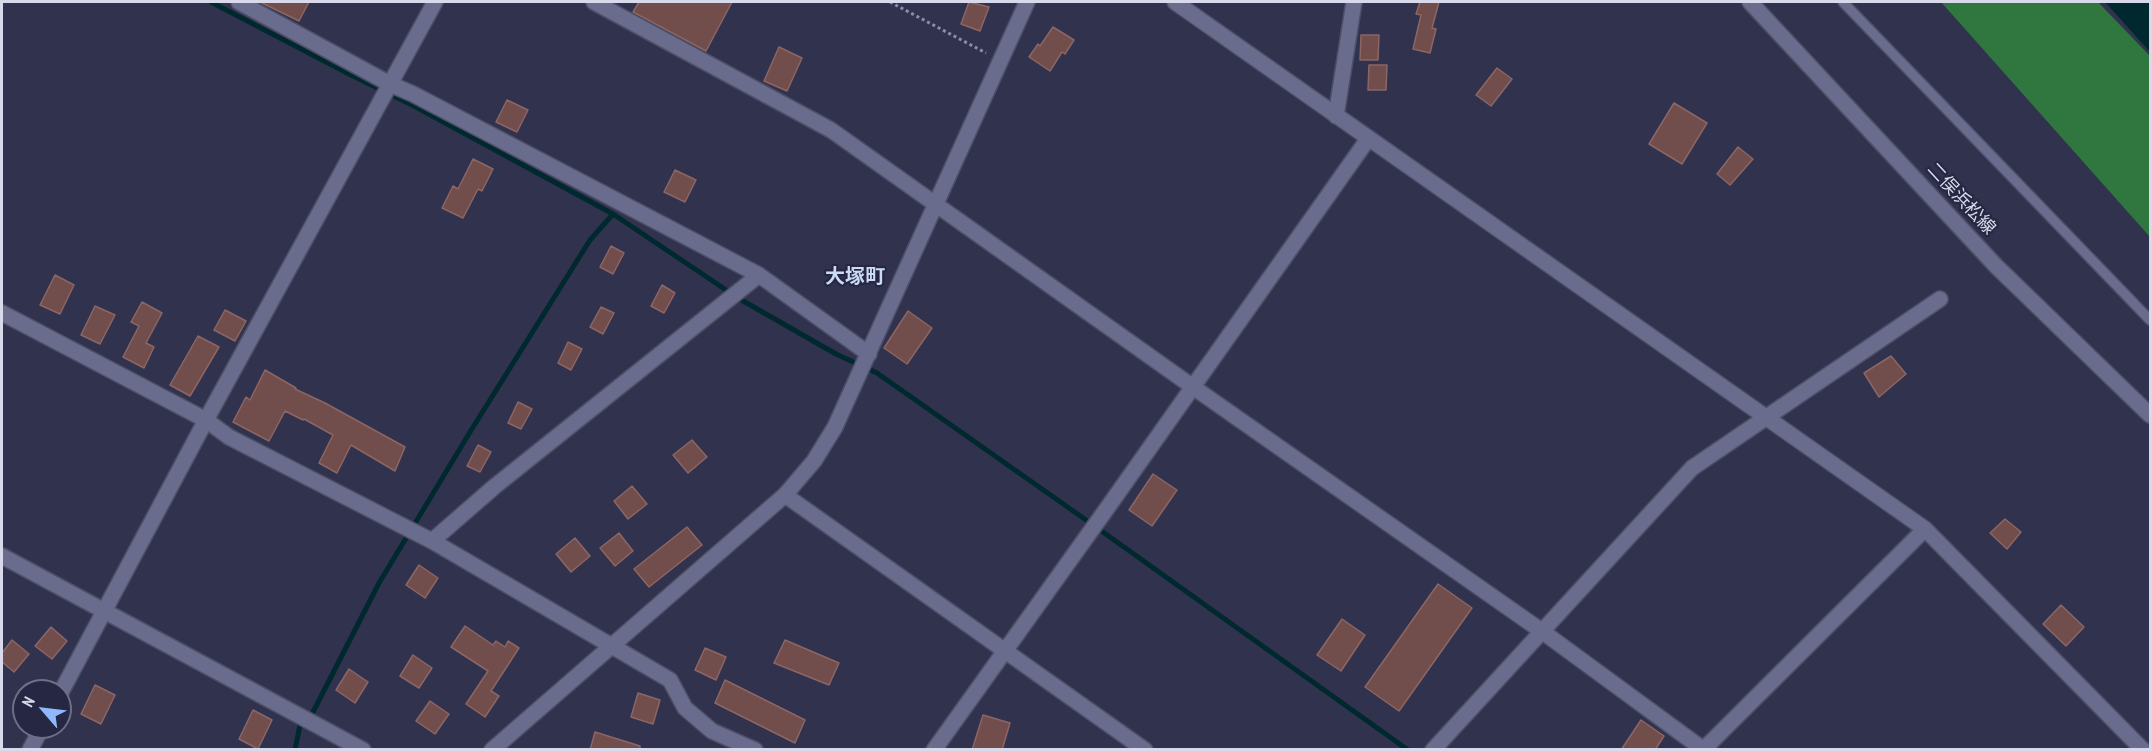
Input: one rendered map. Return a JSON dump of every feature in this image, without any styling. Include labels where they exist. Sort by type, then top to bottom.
[{"type":"street","points":[[239,2],[390,84],[759,275],[869,354]]},
{"type":"street","points":[[68,679],[206,420],[435,2]]},
{"type":"street","points":[[594,2],[831,130],[1704,749],[1925,529]]},
{"type":"street","points":[[492,750],[785,495],[814,460],[835,427],[869,354],[1027,2]]},
{"type":"street","points":[[1175,2],[1925,529],[2139,748],[2151,735]]},
{"type":"street","points":[[1336,116],[1354,2]]},
{"type":"street","name":"二俣浜松線","points":[[1750,2],[1996,266],[2150,414]]},
{"type":"street","points":[[933,750],[1368,139]]},
{"type":"street","points":[[432,541],[502,481],[759,275]]},
{"type":"street","points":[[1433,750],[1543,633],[1692,468],[1941,299]]},
{"type":"street","points":[[2,313],[206,420],[229,437],[432,541],[670,680],[685,708],[712,731],[755,750]]},
{"type":"street","points":[[785,495],[1145,750]]},
{"type":"street","points":[[2,556],[363,750]]},
{"type":"lane","points":[[1843,2],[2151,320]]},
{"type":"path","points":[[890,2],[1001,61]]},
{"type":"green space","points":[[1941,2],[2098,2],[2150,56],[2150,237]]},
{"type":"shaded area","points":[[2105,2],[2150,2],[2150,52]]},
{"type":"building","points":[[260,2],[309,2],[299,21]]},
{"type":"building","points":[[639,2],[732,2],[706,51],[633,12]]},
{"type":"building","points":[[969,2],[989,7],[980,31],[961,24]]},
{"type":"building","points":[[1420,2],[1439,2],[1432,28],[1436,29],[1430,53],[1413,49],[1421,15],[1416,14]]},
{"type":"building","points":[[1053,27],[1074,40],[1065,54],[1062,52],[1050,71],[1029,57]]},
{"type":"building","points":[[1361,35],[1379,35],[1378,60],[1360,60]]},
{"type":"building","points":[[779,47],[802,58],[787,91],[764,81]]},
{"type":"building","points":[[1369,65],[1387,65],[1386,90],[1368,90]]},
{"type":"building","points":[[1497,68],[1512,79],[1491,106],[1476,95]]},
{"type":"building","points":[[507,100],[528,110],[517,132],[496,122]]},
{"type":"building","points":[[1674,103],[1707,123],[1682,164],[1649,144]]},
{"type":"building","points":[[1738,147],[1753,159],[1730,185],[1717,174]]},
{"type":"building","points":[[473,159],[493,169],[482,191],[478,189],[463,218],[442,208],[453,186],[458,189]]},
{"type":"building","points":[[675,170],[696,180],[685,202],[664,192]]},
{"type":"building","points":[[611,246],[624,253],[613,274],[600,267]]},
{"type":"building","points":[[55,275],[74,285],[60,314],[40,305]]},
{"type":"building","points":[[662,285],[675,293],[664,313],[651,306]]},
{"type":"building","points":[[142,302],[162,313],[146,343],[154,347],[144,368],[123,357],[139,326],[131,322]]},
{"type":"building","points":[[95,306],[115,315],[100,344],[81,335]]},
{"type":"building","points":[[601,307],[614,313],[603,334],[590,327]]},
{"type":"building","points":[[225,310],[246,321],[235,341],[214,330]]},
{"type":"building","points":[[908,311],[932,328],[907,364],[884,348]]},
{"type":"building","points":[[198,336],[219,347],[190,396],[170,385]]},
{"type":"building","points":[[568,342],[582,349],[571,370],[558,363]]},
{"type":"building","points":[[1891,356],[1906,374],[1879,397],[1864,373]]},
{"type":"building","points":[[265,370],[295,389],[405,447],[395,471],[351,445],[337,473],[319,463],[333,435],[285,411],[269,441],[233,422],[246,397],[250,400]]},
{"type":"building","points":[[518,402],[532,409],[521,429],[508,423]]},
{"type":"building","points":[[692,440],[707,457],[688,473],[673,455]]},
{"type":"building","points":[[478,445],[491,452],[480,472],[467,466]]},
{"type":"building","points":[[1153,474],[1177,490],[1152,526],[1129,510]]},
{"type":"building","points":[[632,486],[647,504],[628,519],[614,501]]},
{"type":"building","points":[[2005,519],[2021,532],[2007,549],[1990,533]]},
{"type":"building","points":[[687,527],[702,545],[649,587],[634,569]]},
{"type":"building","points":[[619,533],[633,551],[615,566],[600,548]]},
{"type":"building","points":[[575,538],[590,556],[571,572],[556,554]]},
{"type":"building","points":[[419,565],[438,578],[425,598],[406,585]]},
{"type":"building","points":[[1438,584],[1472,608],[1399,711],[1365,687]]},
{"type":"building","points":[[2061,605],[2084,627],[2066,646],[2043,624]]},
{"type":"building","points":[[1342,619],[1365,635],[1341,671],[1317,655]]},
{"type":"building","points":[[465,626],[493,645],[496,641],[505,647],[508,641],[519,648],[491,691],[499,696],[485,717],[466,704],[488,671],[451,647]]},
{"type":"building","points":[[51,627],[67,641],[52,659],[35,646]]},
{"type":"building","points":[[12,640],[29,654],[14,672],[2,662],[2,653]]},
{"type":"building","points":[[785,640],[839,663],[829,685],[774,663]]},
{"type":"building","points":[[705,648],[726,657],[716,680],[695,670]]},
{"type":"building","points":[[413,655],[432,668],[419,688],[400,676]]},
{"type":"building","points":[[349,669],[368,682],[355,703],[336,690]]},
{"type":"building","points":[[725,680],[805,720],[795,743],[715,703]]},
{"type":"building","points":[[95,685],[115,695],[101,724],[81,714]]},
{"type":"building","points":[[638,693],[660,700],[653,724],[631,717]]},
{"type":"building","points":[[430,701],[449,714],[435,734],[416,721]]},
{"type":"building","points":[[253,710],[272,720],[258,749],[239,739]]},
{"type":"building","points":[[983,715],[1010,723],[1002,750],[972,750]]},
{"type":"building","points":[[1641,720],[1664,736],[1655,750],[1621,750]]},
{"type":"building","points":[[595,732],[640,746],[640,750],[590,750]]},
{"type":"waterway","points":[[211,2],[414,106],[613,214],[738,298],[836,354],[877,373],[1086,520]]},
{"type":"waterway","points":[[295,750],[300,725],[312,714],[379,583],[590,240],[613,214]]},
{"type":"waterway","points":[[1103,532],[1408,750]]},
{"type":"district","name":"大塚町","points":[[855,277]]}]
